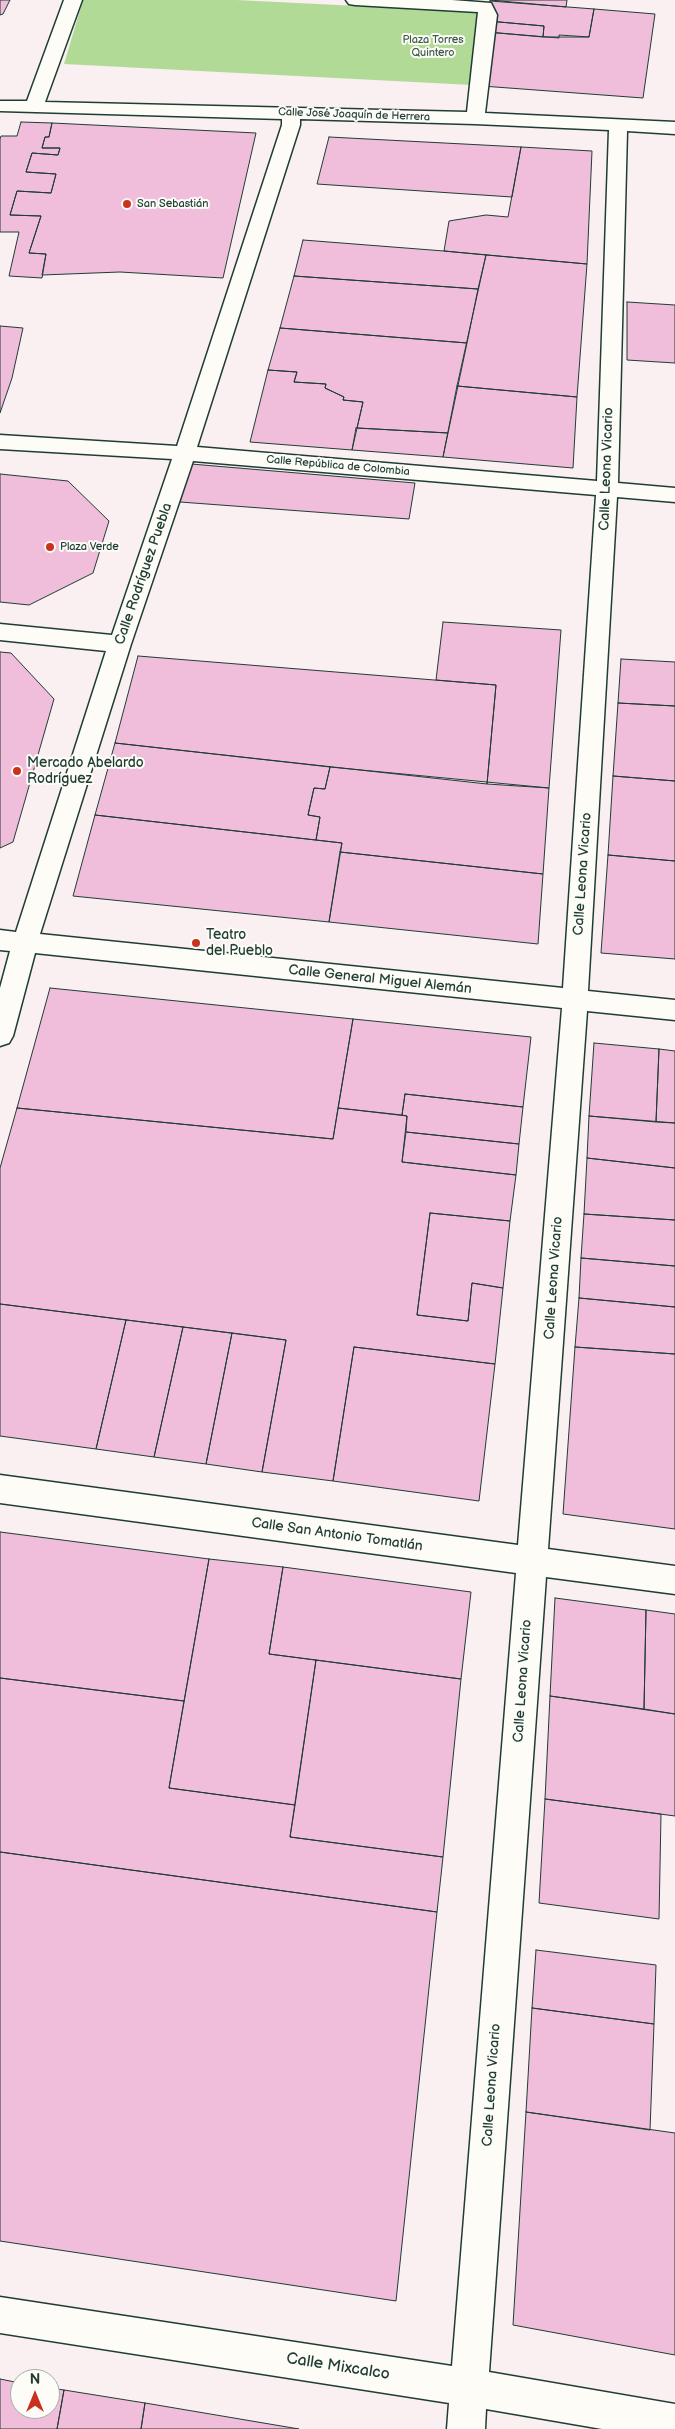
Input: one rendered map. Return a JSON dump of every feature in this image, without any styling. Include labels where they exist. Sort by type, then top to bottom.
[{"type":"street","points":[[34,107],[73,0]]},
{"type":"street","points":[[355,0],[485,7],[488,15],[475,118]]},
{"type":"street","name":"Calle José Joaquín de Herrera","points":[[0,106],[475,118],[675,128]]},
{"type":"street","name":"Calle Rodríguez Puebla","points":[[0,1036],[25,943],[120,644],[185,453],[291,125],[291,113]]},
{"type":"street","name":"Calle Leona Vicario","points":[[466,2429],[575,1001],[607,489],[618,125]]},
{"type":"street","name":"Calle República de Colombia","points":[[0,442],[185,453],[675,495]]},
{"type":"street","points":[[0,632],[120,644]]},
{"type":"street","name":"Calle General Miguel Alemán","points":[[0,940],[675,1010]]},
{"type":"street","name":"Calle San Antonio Tomatlán","points":[[0,1489],[675,1580]]},
{"type":"street","name":"Calle Mixcalco","points":[[0,2315],[469,2387],[675,2423]]},
{"type":"green space","name":"Plaza Torres Quintero","points":[[83,0],[236,0],[480,12],[472,85],[64,64]]},
{"type":"building","points":[[0,0],[10,0],[3,14],[0,15]]},
{"type":"building","points":[[490,0],[567,0],[566,7]]},
{"type":"building","points":[[490,1],[594,9],[589,37],[543,37],[544,26],[488,21]]},
{"type":"building","points":[[594,9],[655,14],[643,98],[482,86],[487,32],[559,38],[559,35],[589,37]]},
{"type":"building","points":[[488,21],[544,26],[543,37],[487,32]]},
{"type":"building","points":[[21,122],[52,123],[49,137],[45,137],[42,148],[60,148],[58,155],[32,153],[26,172],[56,174],[51,193],[17,191],[10,215],[41,216],[29,253],[46,254],[42,278],[9,276],[19,232],[0,232],[0,139],[1,136],[17,136]]},
{"type":"building","name":"San Sebastián","points":[[52,123],[256,133],[223,278],[120,272],[42,275],[46,254],[29,253],[41,216],[10,215],[17,191],[51,193],[56,174],[26,172],[32,153],[58,155],[60,148],[42,148],[45,137],[49,137]]},
{"type":"building","points":[[329,137],[521,147],[512,197],[317,184]]},
{"type":"building","points":[[521,147],[592,151],[587,264],[444,251],[449,221],[486,215],[508,217]]},
{"type":"building","points":[[303,240],[486,255],[478,289],[294,276]]},
{"type":"building","points":[[486,255],[587,264],[577,397],[457,386]]},
{"type":"building","points":[[294,276],[478,289],[467,343],[280,328]]},
{"type":"building","points":[[627,302],[675,305],[675,363],[627,360]]},
{"type":"building","points":[[0,326],[23,328],[12,378],[0,413]]},
{"type":"building","points":[[280,328],[467,343],[448,433],[357,428],[363,402],[343,400],[344,397],[325,388],[326,384],[294,382],[297,372],[268,370]]},
{"type":"building","points":[[268,370],[297,372],[294,382],[326,384],[325,388],[344,397],[343,400],[363,402],[352,450],[250,442]]},
{"type":"building","points":[[457,386],[577,397],[573,468],[443,457]]},
{"type":"building","points":[[356,428],[448,433],[443,457],[352,450]]},
{"type":"building","points":[[191,464],[415,483],[409,519],[180,502]]},
{"type":"building","name":"Plaza Verde","points":[[0,474],[68,481],[109,521],[93,573],[29,605],[0,602]]},
{"type":"building","points":[[443,622],[561,630],[549,788],[487,784],[496,685],[436,680]]},
{"type":"building","name":"Mercado Abelardo Rodríguez","points":[[0,652],[11,653],[54,699],[13,842],[0,848]]},
{"type":"building","points":[[138,656],[496,685],[487,784],[115,743]]},
{"type":"building","points":[[621,659],[675,662],[675,706],[618,703]]},
{"type":"building","points":[[618,703],[675,706],[675,781],[613,776]]},
{"type":"building","points":[[115,743],[330,767],[325,789],[314,788],[308,815],[320,817],[316,840],[95,815]]},
{"type":"building","points":[[330,767],[549,788],[543,874],[340,852],[342,843],[316,840],[320,817],[308,815],[314,788],[325,789]]},
{"type":"building","points":[[613,776],[675,781],[675,861],[608,855]]},
{"type":"building","points":[[95,815],[342,843],[329,922],[73,896]]},
{"type":"building","points":[[340,852],[543,874],[538,944],[329,922]]},
{"type":"building","points":[[608,855],[675,861],[675,959],[601,953]]},
{"type":"building","points":[[50,988],[353,1019],[333,1139],[17,1108]]},
{"type":"building","points":[[353,1019],[531,1037],[523,1107],[405,1094],[402,1115],[338,1108]]},
{"type":"building","points":[[594,1043],[659,1049],[656,1122],[589,1116]]},
{"type":"building","points":[[659,1049],[675,1051],[675,1123],[656,1122]]},
{"type":"building","points":[[405,1094],[523,1107],[519,1144],[406,1132],[407,1116],[402,1115]]},
{"type":"building","points":[[17,1108],[333,1139],[338,1108],[407,1116],[402,1162],[516,1175],[510,1221],[430,1213],[417,1315],[468,1321],[472,1283],[503,1288],[495,1364],[354,1347],[333,1481],[262,1472],[286,1340],[0,1304],[0,1168]]},
{"type":"building","points":[[589,1116],[675,1123],[675,1168],[587,1158]]},
{"type":"building","points":[[406,1132],[519,1144],[516,1175],[402,1162]]},
{"type":"building","points":[[587,1158],[675,1168],[675,1220],[584,1214]]},
{"type":"building","points":[[430,1213],[510,1221],[503,1288],[472,1283],[468,1321],[417,1315]]},
{"type":"building","points":[[584,1214],[675,1220],[675,1266],[581,1258]]},
{"type":"building","points":[[581,1258],[675,1266],[675,1307],[579,1298]]},
{"type":"building","points":[[579,1298],[675,1307],[675,1354],[575,1347]]},
{"type":"building","points":[[0,1304],[126,1320],[96,1449],[0,1436]]},
{"type":"building","points":[[126,1320],[183,1327],[154,1457],[96,1449]]},
{"type":"building","points":[[183,1327],[232,1333],[206,1464],[154,1457]]},
{"type":"building","points":[[232,1333],[286,1340],[262,1472],[206,1464]]},
{"type":"building","points":[[354,1347],[495,1364],[479,1501],[333,1481]]},
{"type":"building","points":[[575,1347],[675,1354],[675,1529],[563,1514]]},
{"type":"building","points":[[0,1532],[209,1559],[184,1701],[0,1678]]},
{"type":"building","points":[[209,1559],[283,1567],[269,1654],[316,1660],[295,1805],[169,1788]]},
{"type":"building","points":[[283,1567],[471,1592],[461,1679],[269,1654]]},
{"type":"building","points":[[555,1598],[646,1610],[644,1709],[550,1696]]},
{"type":"building","points":[[646,1610],[675,1614],[675,1714],[644,1709]]},
{"type":"building","points":[[316,1660],[461,1679],[443,1857],[290,1837]]},
{"type":"building","points":[[0,1678],[184,1701],[169,1788],[295,1805],[290,1837],[443,1857],[437,1912],[0,1852]]},
{"type":"building","points":[[550,1696],[675,1714],[675,1816],[545,1799]]},
{"type":"building","points":[[545,1799],[661,1814],[659,1919],[539,1903]]},
{"type":"building","points":[[0,1852],[437,1912],[396,2301],[0,2241]]},
{"type":"building","points":[[536,1950],[656,1965],[654,2024],[532,2008]]},
{"type":"building","points":[[532,2008],[654,2024],[650,2130],[526,2112]]},
{"type":"building","points":[[526,2112],[675,2133],[675,2355],[513,2325]]},
{"type":"building","points":[[0,2379],[10,2381],[10,2419],[59,2419],[57,2429],[0,2429]]},
{"type":"building","points":[[60,2389],[64,2390],[60,2412]]},
{"type":"building","points":[[64,2390],[145,2403],[141,2429],[57,2429]]},
{"type":"building","points":[[145,2403],[299,2429],[141,2429]]},
{"type":"place","name":"San Sebastián","points":[[127,204]]},
{"type":"place","name":"Plaza Verde","points":[[50,547]]},
{"type":"place","name":"Mercado Abelardo Rodríguez","points":[[17,771]]},
{"type":"place","name":"Teatro del Pueblo","points":[[196,943]]}]
